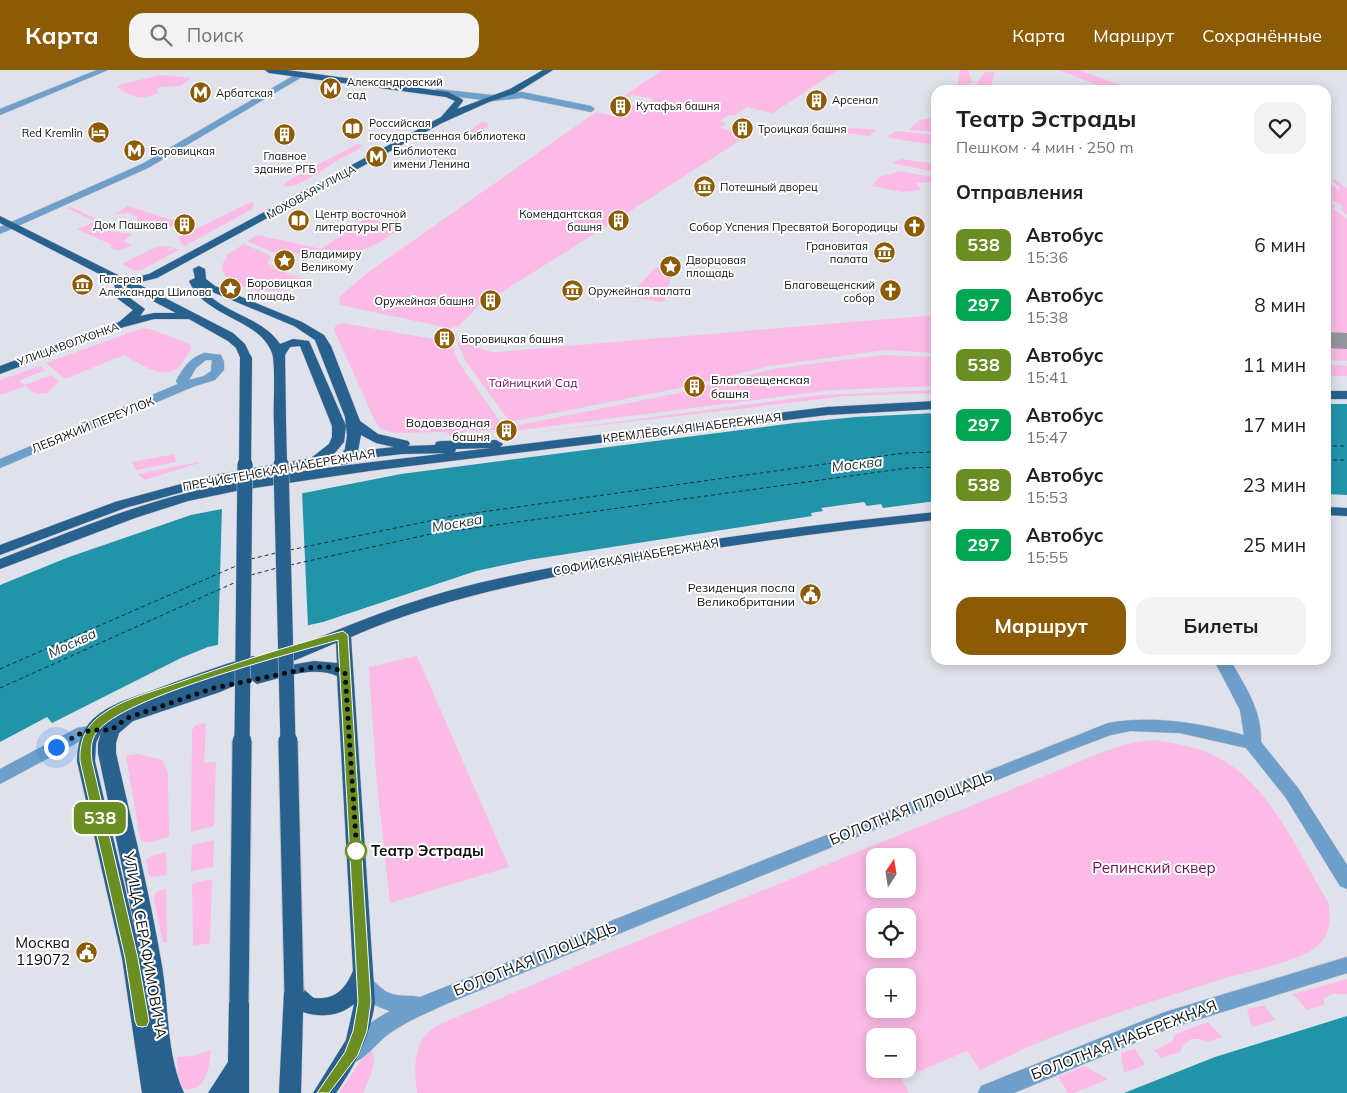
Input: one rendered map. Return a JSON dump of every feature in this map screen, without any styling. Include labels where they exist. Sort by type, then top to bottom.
[{"type":"main road","points":[[270,70],[438,92]]},
{"type":"main road","name":"МОХОВАЯ УЛИЦА","points":[[235,233],[439,121],[513,91],[549,70]]},
{"type":"main road","name":"МОХОВАЯ УЛИЦА","points":[[438,92],[458,99],[456,106],[439,121]]},
{"type":"main road","points":[[0,219],[196,317],[238,342],[244,350],[246,359],[238,1093]]},
{"type":"main road","points":[[117,278],[136,280],[153,276],[235,233]]},
{"type":"main road","points":[[235,233],[213,250],[199,269],[195,284],[200,292],[268,336],[279,355]]},
{"type":"main road","points":[[199,269],[201,280],[211,288],[288,319],[320,338],[328,354],[351,417],[354,443],[348,456],[336,463],[263,482]]},
{"type":"main road","points":[[117,278],[122,297],[139,309],[136,314],[120,325]]},
{"type":"main road","name":"УЛИЦА ВОЛХОНКА","points":[[0,370],[137,320],[164,315],[196,317]]},
{"type":"main road","points":[[290,1093],[294,992],[279,355],[281,348],[287,343],[297,342],[305,344],[339,426],[339,437],[334,448],[304,464]]},
{"type":"main road","points":[[1331,388],[1347,388]]},
{"type":"main road","points":[[1331,395],[1347,395]]},
{"type":"main road","name":"КРЕМЛЁВСКАЯ НАБЕРЕЖНАЯ","points":[[449,454],[500,444],[824,404],[931,398]]},
{"type":"main road","name":"КРЕМЛЁВСКАЯ НАБЕРЕЖНАЯ","points":[[449,454],[845,410],[931,406]]},
{"type":"main road","points":[[351,417],[366,433],[389,442],[425,446],[500,444]]},
{"type":"main road","name":"ПРЕЧИСТЕНСКАЯ НАБЕРЕЖНАЯ","points":[[0,550],[85,517],[152,495],[214,479],[348,456],[402,450],[449,454]]},
{"type":"main road","name":"ПРЕЧИСТЕНСКАЯ НАБЕРЕЖНАЯ","points":[[0,564],[139,512],[185,498],[263,482],[449,454]]},
{"type":"main road","points":[[1331,503],[1347,504]]},
{"type":"main road","points":[[1331,511],[1347,512]]},
{"type":"main road","name":"СОФИЙСКАЯ НАБЕРЕЖНАЯ","points":[[111,730],[127,718],[214,688],[381,618],[452,595],[554,572],[680,548],[766,535],[931,517]]},
{"type":"main road","points":[[324,1093],[351,1055],[364,1018],[364,977],[343,635]]},
{"type":"main road","name":"СОФИЙСКАЯ НАБЕРЕЖНАЯ","points":[[92,730],[105,718],[133,703],[217,672],[343,635]]},
{"type":"main road","points":[[214,688],[315,667],[332,667],[345,673]]},
{"type":"main road","name":"УЛИЦА СЕРАФИМОВИЧА","points":[[92,730],[85,746],[86,761],[132,958],[153,1093]]},
{"type":"main road","name":"УЛИЦА СЕРАФИМОВИЧА","points":[[111,730],[107,743],[107,753],[126,837],[156,989],[170,1083]]},
{"type":"main road","points":[[294,992],[306,1004],[316,1008],[330,1007],[343,1003],[350,997],[364,977]]},
{"type":"main road","points":[[219,1093],[238,1065]]},
{"type":"street","points":[[0,112],[104,70]]},
{"type":"street","points":[[0,231],[145,166],[303,74]]},
{"type":"street","points":[[438,92],[492,98],[524,95],[591,109]]},
{"type":"street","name":"ЛЕБЯЖИЙ ПЕРЕУЛОК","points":[[0,464],[186,386]]},
{"type":"street","points":[[1225,665],[1248,709],[1253,725],[1252,743],[1272,765],[1292,793],[1345,875]]},
{"type":"street","name":"БОЛОТНАЯ ПЛОЩАДЬ","points":[[351,1055],[378,1028],[423,1005],[1108,729],[1130,725],[1180,727],[1252,743]]},
{"type":"street","points":[[0,777],[83,732],[111,730]]},
{"type":"street","points":[[106,842],[107,838],[113,833],[120,832],[126,837]]},
{"type":"street","name":"БОЛОТНАЯ НАБЕРЕЖНАЯ","points":[[989,1093],[1165,1021],[1347,965]]},
{"type":"street","name":"БОЛОТНАЯ ПЛОЩАДЬ","points":[[364,977],[374,997],[387,1003],[423,1005]]},
{"type":"green space","points":[[662,70],[838,70],[773,113],[747,107],[734,116],[729,115],[720,121],[727,123],[720,128],[745,134],[739,141],[621,217],[617,215],[610,220],[613,222],[494,297],[488,296],[459,326],[444,330],[444,327],[340,305],[339,297],[367,273],[596,112],[618,117],[640,101],[649,103],[654,99],[632,95],[629,97],[624,96]]},
{"type":"green space","points":[[960,70],[968,70],[972,82],[968,84],[970,85],[958,85]]},
{"type":"green space","points":[[1059,70],[1079,70],[1120,85],[1097,85]]},
{"type":"green space","points":[[986,71],[994,72],[992,85],[976,84]]},
{"type":"green space","points":[[161,75],[191,78],[181,86],[160,87],[157,88],[158,93],[141,98],[132,96],[117,87],[121,84]]},
{"type":"green space","points":[[931,118],[931,132],[908,130],[920,120]]},
{"type":"green space","points":[[482,122],[489,124],[487,128],[481,131],[483,136],[457,137],[448,142],[444,140],[457,132],[471,130]]},
{"type":"green space","points":[[772,125],[810,126],[811,129],[764,131]]},
{"type":"green space","points":[[831,128],[877,130],[869,136],[836,132]]},
{"type":"green space","points":[[896,131],[931,134],[931,144],[889,138],[888,136]]},
{"type":"green space","points":[[357,144],[363,145],[312,177],[296,185],[282,186],[291,179]]},
{"type":"green space","points":[[901,159],[931,163],[931,171],[892,163]]},
{"type":"green space","points":[[901,171],[931,177],[931,182],[916,183],[921,190],[902,192],[872,186],[879,177]]},
{"type":"green space","points":[[1335,179],[1347,189],[1347,215],[1340,208],[1344,208],[1339,203],[1333,201],[1332,203],[1336,205],[1333,209],[1347,219],[1347,361],[1331,360],[1331,184],[1338,190],[1341,189],[1331,180]]},
{"type":"green space","points":[[251,202],[254,204],[252,209],[185,246],[180,244],[186,241],[180,243],[180,239],[177,238]]},
{"type":"green space","points":[[69,206],[96,219],[98,221],[95,225],[100,230],[133,234],[123,241],[132,245],[118,251],[110,247],[112,245],[77,229],[92,223],[92,220],[67,208]]},
{"type":"green space","points":[[128,206],[172,220],[176,218],[184,221],[169,227],[147,227],[138,222],[137,217],[129,213],[115,214]]},
{"type":"green space","points":[[367,218],[401,228],[380,242],[361,251],[311,259],[301,264],[304,257],[297,253],[274,254],[279,252],[275,253],[247,241],[258,235],[321,249]]},
{"type":"green space","points":[[244,244],[271,256],[267,263],[276,268],[265,266],[279,270],[277,271],[285,271],[276,272],[290,273],[284,275],[292,274],[289,275],[299,276],[290,279],[301,277],[299,278],[304,279],[301,281],[306,280],[300,282],[313,282],[300,286],[317,282],[297,287],[287,289],[266,291],[256,290],[235,283],[225,276],[222,265],[228,254]]},
{"type":"green space","points":[[159,246],[172,247],[168,251],[174,248],[179,250],[141,270],[134,270],[121,264]]},
{"type":"green space","points":[[667,265],[672,267],[673,270],[664,302],[629,296],[655,268]]},
{"type":"green space","name":"Тайницкий Сад","points":[[931,315],[931,353],[886,350],[769,366],[685,387],[510,422],[466,362],[457,342],[467,343],[495,352]]},
{"type":"green space","points":[[343,323],[433,339],[438,348],[452,346],[459,363],[502,424],[495,430],[466,431],[454,436],[450,436],[446,432],[394,433],[380,428],[375,421],[334,330],[336,325]]},
{"type":"green space","points":[[142,328],[150,329],[190,344],[191,349],[176,370],[160,372],[147,368],[124,355],[65,379],[46,363]]},
{"type":"green space","points":[[882,355],[931,357],[931,386],[832,390],[521,430],[516,430],[514,426],[688,391],[690,393],[705,390],[703,386],[773,369]]},
{"type":"green space","points":[[1331,364],[1347,366],[1347,376],[1331,376]]},
{"type":"green space","points":[[40,366],[45,370],[19,381],[25,385],[51,375],[59,381],[47,393],[37,394],[25,386],[0,395],[0,380]]},
{"type":"green space","points":[[931,390],[931,393],[848,396],[525,434],[820,395]]},
{"type":"green space","points":[[174,454],[176,462],[136,470],[132,462]]},
{"type":"green space","points":[[198,462],[145,480],[138,474]]},
{"type":"green space","points":[[417,656],[509,867],[390,903],[376,775],[369,667]]},
{"type":"green space","points":[[206,724],[204,763],[216,762],[214,826],[191,832],[192,731],[194,726]]},
{"type":"green space","name":"Репинский сквер","points":[[1155,740],[1189,746],[1221,759],[1255,787],[1283,823],[1328,902],[1330,914],[1328,931],[1319,945],[1299,957],[1286,962],[1219,980],[1067,1031],[980,1070],[967,1051],[916,1073],[916,1028],[866,1028],[866,1078],[903,1078],[901,1079],[909,1093],[417,1093],[415,1064],[419,1046],[423,1038],[438,1025],[579,965],[866,848],[866,898],[916,898],[916,848],[867,848],[1098,754],[1132,743]]},
{"type":"green space","points":[[138,754],[162,760],[168,773],[169,837],[146,843],[140,839],[126,756]]},
{"type":"green space","points":[[214,840],[213,867],[191,871],[192,845]]},
{"type":"green space","points":[[166,852],[167,875],[151,877],[148,873],[146,860],[151,856]]},
{"type":"green space","points":[[212,879],[210,943],[193,946],[192,884]]},
{"type":"green space","points":[[166,889],[167,942],[163,943],[154,899],[156,892]]},
{"type":"green space","points":[[1347,979],[1347,994],[1332,994],[1324,998],[1324,1005],[1307,1010],[1293,994]]},
{"type":"green space","points":[[1264,1005],[1275,1020],[1252,1027],[1247,1009]]},
{"type":"green space","points":[[1208,1022],[1222,1037],[1207,1042],[1200,1039],[1191,1039],[1183,1045],[1180,1052],[1161,1058],[1154,1050],[1172,1042],[1175,1034]]},
{"type":"green space","points":[[369,1048],[374,1058],[374,1064],[363,1093],[339,1093]]},
{"type":"green space","points":[[1135,1049],[1145,1065],[1124,1073],[1121,1053]]},
{"type":"green space","points":[[211,1050],[208,1071],[202,1083],[191,1089],[183,1089],[178,1075],[177,1057],[193,1056]]},
{"type":"green space","points":[[1084,1066],[1108,1079],[1074,1093],[1068,1093],[1058,1077]]},
{"type":"water","points":[[1331,404],[1347,404],[1347,495],[1331,494]]},
{"type":"water","name":"Москва","points":[[931,413],[931,502],[883,508],[881,504],[867,506],[864,502],[821,508],[823,511],[811,513],[812,516],[528,560],[476,571],[323,622],[208,647],[181,658],[52,723],[47,717],[0,742],[0,585],[69,557],[191,515],[401,474],[794,423],[856,417]]},
{"type":"water","points":[[1347,1016],[1347,1093],[1124,1093],[1215,1057]]},
{"type":"pier","points":[[302,491],[308,627],[218,647],[222,506]]},
{"type":"ferry route","points":[[1331,446],[1347,446]]},
{"type":"ferry route","points":[[290,550],[453,516],[904,453],[931,452]]},
{"type":"ferry route","points":[[1331,460],[1347,460]]},
{"type":"ferry route","points":[[290,565],[431,534],[908,468],[931,467]]},
{"type":"ferry route","points":[[251,559],[276,553]]},
{"type":"ferry route","points":[[0,669],[236,566]]},
{"type":"ferry route","points":[[251,575],[277,568]]},
{"type":"ferry route","points":[[0,688],[236,582]]},
{"type":"taxiway","points":[[1331,340],[1347,341]]},
{"type":"bus line","name":"538","points":[[142,1021],[132,958],[86,761],[85,746],[92,730],[105,718],[133,703],[217,672],[343,635],[365,1002],[364,1018],[351,1055],[324,1093]]},
{"type":"place","name":"Александровский сад","points":[[331,88]]},
{"type":"place","name":"Арбатская","points":[[200,93]]},
{"type":"place","name":"Арсенал","points":[[816,100]]},
{"type":"place","name":"Кутафья башня","points":[[620,106]]},
{"type":"place","name":"Российская государственная библиотека","points":[[353,129]]},
{"type":"place","name":"Троицкая башня","points":[[742,129]]},
{"type":"place","name":"Red Kremlin","points":[[99,133]]},
{"type":"place","name":"Главное здание РГБ","points":[[285,135]]},
{"type":"place","name":"Боровицкая","points":[[134,151]]},
{"type":"place","name":"Библиотека имени Ленина","points":[[377,157]]},
{"type":"place","name":"Потешный дворец","points":[[704,187]]},
{"type":"place","name":"Центр восточной литературы РГБ","points":[[299,220]]},
{"type":"place","name":"Комендантская башня","points":[[618,220]]},
{"type":"place","name":"Дом Пашкова","points":[[184,225]]},
{"type":"place","name":"Собор Успения Пресвятой Богородицы","points":[[914,227]]},
{"type":"place","name":"Грановитая палата","points":[[884,252]]},
{"type":"place","name":"Владимиру Великому","points":[[285,260]]},
{"type":"place","name":"Дворцовая площадь","points":[[670,266]]},
{"type":"place","name":"Галерея Александра Шилова","points":[[83,285]]},
{"type":"place","name":"Боровицкая площадь","points":[[231,289]]},
{"type":"place","name":"Оружейная палата","points":[[572,291]]},
{"type":"place","name":"Благовещенский собор","points":[[891,291]]},
{"type":"place","name":"Оружейная башня","points":[[490,301]]},
{"type":"place","name":"Боровицкая башня","points":[[445,339]]},
{"type":"place","name":"Благовещенская башня","points":[[695,387]]},
{"type":"place","name":"Водовзводная башня","points":[[506,430]]},
{"type":"place","name":"Резиденция посла Великобритании","points":[[811,595]]},
{"type":"place","name":"Театр Эстрады","points":[[356,851]]},
{"type":"place","name":"Москва 119072","points":[[86,952]]},
{"type":"route","points":[[56,747],[83,732],[111,730],[118,723],[139,713],[214,688],[309,668],[325,666],[340,669],[345,673],[357,854],[356,851]]}]
